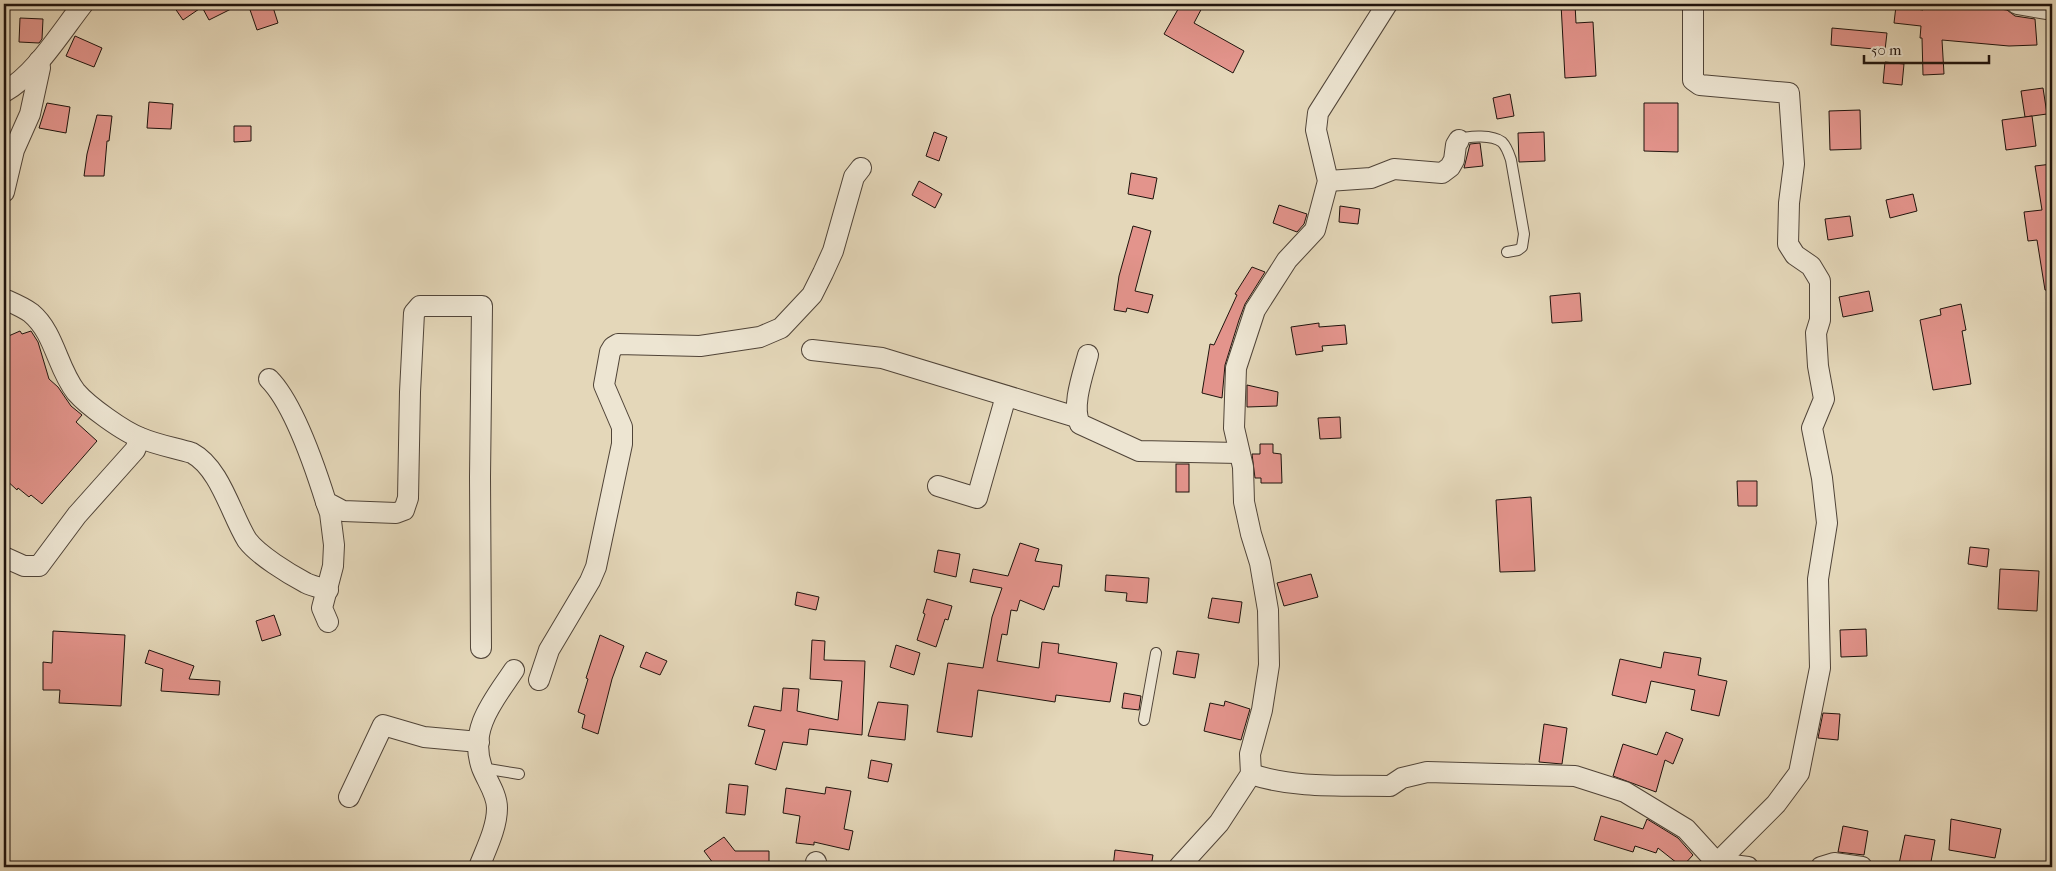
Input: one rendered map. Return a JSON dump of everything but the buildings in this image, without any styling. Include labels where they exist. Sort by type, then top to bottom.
[{"type":"street","points":[[4,92],[13,88],[39,61],[83,4]]},
{"type":"street","points":[[1180,867],[1219,823],[1251,774],[1250,754],[1262,710],[1269,665],[1268,610],[1260,563],[1250,534],[1244,502],[1243,467],[1234,428],[1236,368],[1255,310],[1287,260],[1315,230],[1328,181],[1316,130],[1318,113],[1388,4]]},
{"type":"street","points":[[1693,4],[1693,80],[1700,85],[1789,93],[1794,164],[1789,203],[1788,244],[1795,255],[1811,266],[1820,281],[1820,320],[1816,334],[1818,366],[1824,399],[1812,428],[1822,478],[1827,523],[1818,579],[1820,668],[1798,772],[1776,804],[1717,863]]},
{"type":"street","points":[[2017,4],[2052,10]]},
{"type":"street","points":[[4,192],[14,150],[30,114],[40,68],[39,61]]},
{"type":"street","points":[[1328,181],[1371,178],[1394,169],[1442,173],[1450,167],[1454,160],[1456,145],[1459,140]]},
{"type":"street","points":[[538,680],[550,650],[590,582],[601,548],[622,444],[622,427],[604,385],[610,352],[613,347],[618,344],[700,346],[760,337],[781,328],[812,295],[833,251],[854,177],[861,168]]},
{"type":"street","points":[[4,299],[31,313],[40,323],[47,333],[67,378],[77,393],[106,418],[140,438],[200,457],[208,465],[248,540],[256,550],[307,584],[328,590]]},
{"type":"street","points":[[326,502],[343,511],[396,513],[404,510],[408,498],[410,383],[414,313],[420,306],[482,306],[480,648]]},
{"type":"street","points":[[812,350],[882,358],[1076,417]]},
{"type":"street","points":[[1088,355],[1079,392],[1076,417],[1080,424],[1140,451],[1239,453]]},
{"type":"street","points":[[269,378],[277,387],[298,427],[315,466],[330,513],[334,545],[333,566],[322,608],[328,622]]},
{"type":"street","points":[[938,486],[976,498],[1006,396]]},
{"type":"street","points":[[4,557],[24,566],[39,566],[77,515],[135,450],[140,438]]},
{"type":"street","points":[[479,867],[496,820],[497,806],[494,792],[482,768],[479,742],[481,723],[486,712],[514,670]]},
{"type":"street","points":[[349,797],[384,725],[424,738],[479,742]]},
{"type":"street","points":[[1251,774],[1273,782],[1296,785],[1390,786],[1402,778],[1427,772],[1575,776],[1625,792],[1686,829],[1717,863],[1748,867]]},
{"type":"street","points":[[1820,867],[1834,863],[1862,867]]},
{"type":"lane","points":[[1459,140],[1464,138],[1489,138],[1503,143],[1507,149],[1511,160],[1524,234],[1522,247],[1518,250],[1507,252]]},
{"type":"lane","points":[[1144,720],[1156,652]]},
{"type":"lane","points":[[482,768],[519,774]]}]
